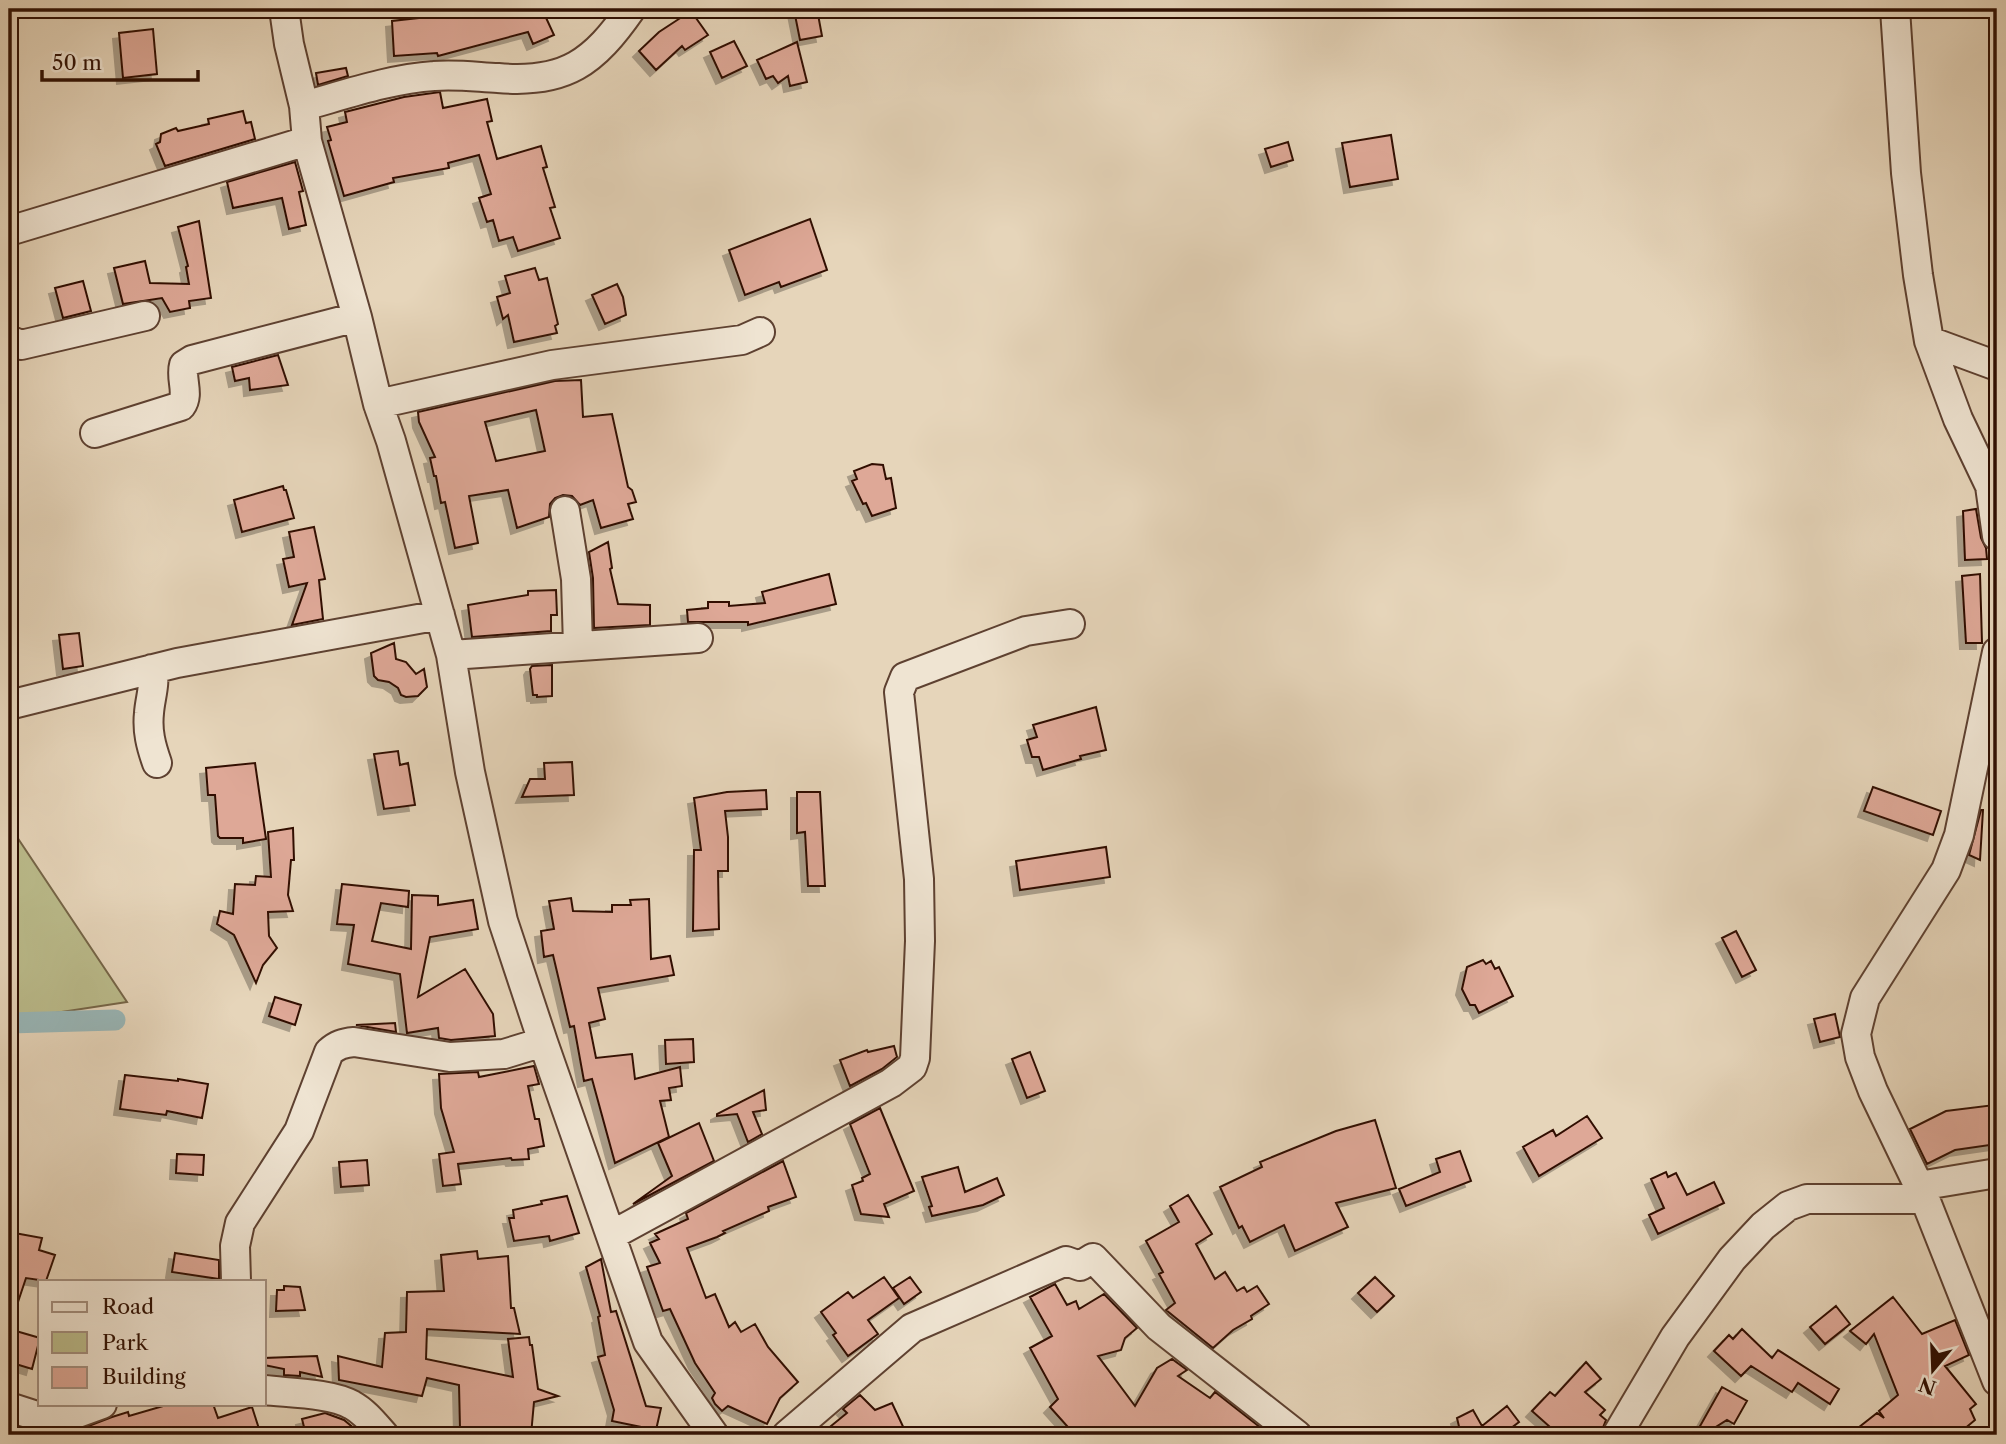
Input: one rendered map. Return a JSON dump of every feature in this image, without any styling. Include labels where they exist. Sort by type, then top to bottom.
[{"type":"street","points":[[284,9],[289,44],[304,106],[307,141],[357,317],[378,404],[391,441],[451,655],[470,772],[503,920],[542,1042],[648,1342],[714,1435]]},
{"type":"street","points":[[304,106],[386,83],[434,75],[520,79],[568,72],[604,45],[631,9]]},
{"type":"street","points":[[1895,9],[1906,173],[1929,341],[1958,419],[1990,486],[1997,536]]},
{"type":"street","points":[[9,231],[307,141]]},
{"type":"street","points":[[9,340],[21,345],[145,316]]},
{"type":"street","points":[[95,433],[181,406],[186,396],[182,372],[184,365],[192,360],[357,317]]},
{"type":"street","points":[[378,404],[552,365],[742,340],[760,332]]},
{"type":"street","points":[[1929,341],[1997,366]]},
{"type":"street","points":[[565,511],[576,579],[578,646]]},
{"type":"street","points":[[9,705],[152,669],[440,615]]},
{"type":"street","points":[[612,1235],[891,1083],[912,1067],[915,1058],[920,941],[919,879],[899,692],[902,680],[1026,631],[1070,624]]},
{"type":"street","points":[[451,655],[698,638]]},
{"type":"street","points":[[1997,652],[1959,835],[1946,870],[1866,998],[1856,1034],[1860,1057],[1872,1091],[1922,1192],[1997,1381]]},
{"type":"street","points":[[152,669],[154,678],[148,717],[149,741],[157,763]]},
{"type":"street","points":[[236,1280],[235,1246],[240,1223],[299,1131],[329,1052],[335,1047],[341,1043],[354,1042],[450,1057],[504,1054],[542,1042]]},
{"type":"street","points":[[1617,1435],[1675,1337],[1724,1270],[1763,1226],[1788,1206],[1807,1199],[1922,1192],[1997,1173]]},
{"type":"street","points":[[787,1435],[912,1328],[1066,1261],[1080,1266],[1093,1258],[1159,1327],[1297,1435]]},
{"type":"street","points":[[266,1390],[324,1397],[351,1404],[363,1412],[384,1435]]},
{"type":"street","points":[[9,1407],[43,1418],[56,1428],[98,1406]]},
{"type":"green space","points":[[9,825],[127,1002],[9,1020]]},
{"type":"building","points":[[426,9],[542,9],[554,35],[533,44],[528,32],[438,56],[437,53],[394,56],[392,21],[427,17]]},
{"type":"building","points":[[817,9],[822,36],[800,40],[794,10]]},
{"type":"building","points":[[691,11],[708,35],[685,50],[682,46],[656,70],[639,51],[659,32]]},
{"type":"building","points":[[153,29],[157,74],[123,78],[119,33]]},
{"type":"building","points":[[734,41],[747,66],[722,78],[710,52]]},
{"type":"building","points":[[797,42],[807,82],[790,86],[788,76],[778,83],[773,76],[766,79],[757,60]]},
{"type":"building","points":[[346,68],[348,76],[318,85],[316,73]]},
{"type":"building","points":[[440,92],[443,108],[487,99],[492,121],[487,122],[497,159],[541,146],[547,167],[543,168],[555,207],[550,208],[560,238],[518,251],[513,237],[499,241],[493,220],[487,222],[479,198],[491,194],[479,155],[448,163],[449,168],[393,178],[394,182],[344,196],[328,141],[331,140],[327,127],[347,122],[345,112],[404,97]]},
{"type":"building","points":[[243,111],[246,123],[251,122],[255,139],[165,166],[156,144],[160,142],[161,134],[176,128],[178,131],[209,124],[208,119]]},
{"type":"building","points":[[1391,135],[1398,179],[1350,187],[1342,143]]},
{"type":"building","points":[[1288,142],[1293,160],[1271,167],[1265,149]]},
{"type":"building","points":[[295,162],[303,191],[299,192],[306,225],[289,229],[282,198],[233,208],[227,182]]},
{"type":"building","points":[[810,219],[827,270],[781,287],[779,282],[745,295],[729,250]]},
{"type":"building","points":[[199,221],[211,298],[189,301],[190,308],[170,312],[162,298],[123,304],[114,268],[145,261],[150,283],[189,284],[188,266],[178,227]]},
{"type":"building","points":[[535,268],[539,280],[547,278],[558,324],[555,326],[557,333],[514,342],[508,315],[503,319],[497,297],[510,293],[505,276]]},
{"type":"building","points":[[83,281],[91,311],[63,318],[55,288]]},
{"type":"building","points":[[617,284],[623,297],[626,315],[605,324],[592,295]]},
{"type":"building","points":[[278,355],[288,385],[250,390],[249,378],[235,381],[232,367]]},
{"type":"building","points":[[581,380],[583,417],[612,414],[628,487],[632,490],[636,502],[628,504],[633,519],[601,528],[593,500],[580,505],[572,496],[563,495],[550,504],[549,517],[517,528],[508,490],[469,496],[478,543],[455,548],[445,502],[441,503],[430,458],[435,457],[419,422],[418,412],[555,381]],"holes":[[[536,410],[545,451],[496,461],[485,422]]]},
{"type":"building","points":[[872,464],[883,465],[886,479],[891,478],[896,508],[872,516],[852,481],[857,479],[854,471]]},
{"type":"building","points":[[283,486],[294,518],[242,532],[234,500]]},
{"type":"building","points":[[1976,509],[1987,559],[1965,560],[1963,511]]},
{"type":"building","points":[[314,527],[325,579],[319,580],[323,619],[292,625],[307,583],[289,587],[283,559],[294,557],[289,532]]},
{"type":"building","points":[[608,542],[610,569],[618,604],[650,605],[650,625],[594,628],[593,578],[589,552]]},
{"type":"building","points":[[829,574],[836,604],[748,625],[748,622],[688,622],[687,610],[708,608],[708,602],[729,602],[729,606],[765,603],[762,592]]},
{"type":"building","points":[[1980,574],[1982,643],[1966,643],[1962,576]]},
{"type":"building","points":[[556,590],[557,615],[551,615],[551,631],[472,637],[468,605],[528,595],[528,591]]},
{"type":"building","points":[[79,633],[83,666],[63,669],[59,635]]},
{"type":"building","points":[[394,643],[396,659],[406,662],[416,674],[424,669],[427,687],[418,696],[401,695],[398,688],[374,676],[371,653]]},
{"type":"building","points":[[552,665],[552,696],[533,695],[530,669],[532,666]]},
{"type":"building","points":[[1096,707],[1106,750],[1080,756],[1081,759],[1043,770],[1039,757],[1032,757],[1027,740],[1037,737],[1033,725]]},
{"type":"building","points":[[398,751],[400,765],[408,763],[415,805],[384,809],[374,754]]},
{"type":"building","points":[[572,762],[574,795],[522,797],[530,779],[545,779],[544,763]]},
{"type":"building","points":[[255,763],[266,839],[243,843],[243,838],[220,838],[215,795],[208,795],[206,768]]},
{"type":"building","points":[[1873,787],[1941,811],[1933,835],[1864,811]]},
{"type":"building","points":[[766,790],[767,809],[725,811],[728,871],[718,871],[719,929],[693,931],[694,850],[701,850],[694,798],[727,792]]},
{"type":"building","points":[[797,792],[820,792],[825,886],[808,886],[805,832],[797,833]]},
{"type":"building","points":[[1983,810],[1980,860],[1969,855]]},
{"type":"building","points":[[293,828],[294,860],[291,860],[288,895],[293,911],[268,912],[269,936],[277,948],[263,965],[256,983],[234,935],[217,924],[220,911],[233,914],[235,884],[255,885],[256,876],[271,877],[268,832]]},
{"type":"building","points":[[1106,847],[1110,877],[1020,890],[1016,861]]},
{"type":"building","points":[[342,884],[409,891],[408,907],[381,903],[372,941],[411,949],[412,895],[438,896],[438,905],[473,900],[478,929],[430,937],[418,997],[465,969],[493,1014],[495,1036],[451,1040],[439,1038],[438,1028],[407,1033],[400,974],[348,964],[354,925],[337,924]]},
{"type":"building","points":[[571,898],[573,911],[612,912],[612,905],[631,905],[630,900],[649,899],[651,959],[670,956],[674,975],[598,988],[605,1019],[589,1023],[596,1058],[632,1054],[635,1079],[680,1067],[682,1086],[669,1088],[671,1100],[660,1101],[669,1137],[615,1163],[592,1079],[584,1081],[574,1026],[570,1027],[553,955],[544,957],[541,931],[554,929],[549,901]]},
{"type":"building","points":[[1736,931],[1756,970],[1742,977],[1722,938]]},
{"type":"building","points":[[1483,960],[1486,964],[1491,961],[1495,969],[1499,967],[1513,996],[1479,1013],[1475,1005],[1470,1005],[1462,989],[1467,967]]},
{"type":"building","points":[[275,997],[301,1005],[295,1025],[269,1016]]},
{"type":"building","points":[[1835,1014],[1840,1037],[1820,1042],[1814,1019]]},
{"type":"building","points":[[395,1023],[396,1032],[356,1025]]},
{"type":"building","points":[[693,1039],[694,1062],[666,1064],[665,1040]]},
{"type":"building","points":[[894,1046],[897,1057],[882,1069],[850,1086],[840,1060],[867,1050],[868,1052]]},
{"type":"building","points":[[1030,1052],[1045,1091],[1027,1098],[1012,1059]]},
{"type":"building","points":[[534,1066],[539,1084],[528,1086],[535,1119],[539,1119],[544,1146],[528,1149],[529,1159],[511,1158],[458,1164],[461,1184],[443,1186],[439,1154],[454,1152],[441,1108],[439,1074],[478,1072],[479,1077]]},
{"type":"building","points":[[125,1075],[208,1084],[202,1118],[167,1111],[166,1115],[120,1109]]},
{"type":"building","points":[[764,1090],[766,1110],[753,1112],[762,1134],[748,1142],[737,1114],[717,1114]]},
{"type":"building","points":[[1994,1105],[1997,1144],[1955,1150],[1927,1164],[1910,1129],[1946,1111]]},
{"type":"building","points":[[880,1108],[914,1191],[884,1204],[889,1217],[861,1214],[852,1185],[863,1181],[862,1178],[870,1174],[850,1124]]},
{"type":"building","points":[[1587,1116],[1602,1138],[1539,1176],[1523,1147],[1553,1130],[1556,1136]]},
{"type":"building","points":[[1375,1120],[1396,1188],[1336,1203],[1348,1227],[1295,1251],[1284,1225],[1250,1242],[1242,1226],[1239,1228],[1220,1187],[1262,1167],[1260,1162],[1336,1131]]},
{"type":"building","points":[[699,1123],[714,1161],[633,1204],[672,1176],[658,1143]]},
{"type":"building","points":[[1460,1151],[1471,1181],[1406,1206],[1399,1189],[1440,1172],[1436,1159]]},
{"type":"building","points":[[177,1154],[204,1155],[203,1175],[176,1173]]},
{"type":"building","points":[[367,1160],[369,1185],[341,1187],[339,1162]]},
{"type":"building","points":[[783,1161],[796,1197],[768,1207],[769,1211],[723,1231],[725,1233],[717,1237],[687,1248],[706,1298],[715,1294],[729,1327],[735,1322],[741,1332],[755,1324],[768,1347],[798,1382],[780,1398],[767,1424],[728,1406],[722,1411],[715,1404],[712,1398],[715,1393],[695,1363],[670,1309],[663,1311],[647,1267],[660,1263],[650,1243],[659,1239],[655,1234],[688,1219],[686,1213]]},
{"type":"building","points":[[958,1167],[965,1192],[997,1178],[1004,1195],[983,1205],[932,1216],[929,1207],[932,1206],[922,1177]]},
{"type":"building","points":[[1666,1172],[1668,1177],[1676,1173],[1687,1195],[1714,1182],[1724,1203],[1658,1234],[1649,1215],[1664,1208],[1651,1179]]},
{"type":"building","points":[[1188,1195],[1212,1234],[1196,1244],[1215,1279],[1225,1272],[1237,1291],[1244,1287],[1247,1292],[1257,1286],[1269,1304],[1213,1348],[1166,1310],[1175,1303],[1159,1274],[1163,1272],[1146,1241],[1179,1222],[1170,1206]]},
{"type":"building","points":[[567,1196],[579,1233],[550,1241],[549,1236],[514,1241],[509,1218],[514,1218],[513,1210]]},
{"type":"building","points":[[9,1232],[42,1238],[39,1250],[55,1255],[46,1280],[26,1278],[12,1320],[9,1319]]},
{"type":"building","points":[[477,1251],[478,1259],[508,1256],[511,1308],[514,1308],[520,1334],[427,1329],[426,1359],[513,1377],[508,1339],[529,1337],[538,1389],[558,1396],[534,1402],[531,1435],[499,1435],[499,1430],[464,1431],[464,1428],[460,1428],[459,1385],[427,1378],[422,1396],[339,1380],[338,1356],[382,1367],[385,1333],[406,1332],[407,1292],[444,1291],[441,1255]]},
{"type":"building","points":[[175,1253],[219,1260],[219,1279],[172,1272]]},
{"type":"building","points":[[601,1259],[611,1312],[616,1311],[646,1406],[661,1408],[656,1430],[612,1421],[614,1410],[598,1357],[605,1355],[598,1317],[600,1316],[586,1267]]},
{"type":"building","points":[[884,1277],[899,1298],[868,1320],[878,1334],[848,1356],[821,1312],[848,1292],[853,1298]]},
{"type":"building","points":[[910,1277],[921,1292],[904,1304],[893,1288]]},
{"type":"building","points":[[1375,1277],[1394,1296],[1377,1312],[1358,1293]]},
{"type":"building","points":[[1055,1284],[1067,1305],[1076,1301],[1079,1309],[1104,1294],[1137,1328],[1125,1338],[1121,1350],[1098,1356],[1135,1406],[1157,1368],[1172,1359],[1187,1370],[1178,1376],[1210,1398],[1215,1392],[1261,1428],[1254,1435],[1075,1435],[1050,1407],[1058,1399],[1030,1348],[1052,1336],[1030,1297]]},
{"type":"building","points":[[284,1286],[300,1287],[305,1310],[276,1311],[277,1290],[284,1290]]},
{"type":"building","points":[[1893,1297],[1922,1334],[1955,1320],[1969,1355],[1945,1366],[1976,1404],[1970,1409],[1975,1420],[1957,1435],[1849,1435],[1877,1413],[1884,1418],[1879,1411],[1898,1395],[1874,1334],[1866,1344],[1850,1331]]},
{"type":"building","points":[[1836,1306],[1850,1324],[1825,1344],[1810,1327]]},
{"type":"building","points":[[9,1329],[38,1337],[32,1369],[9,1362]]},
{"type":"building","points":[[1742,1329],[1772,1358],[1778,1350],[1839,1389],[1830,1404],[1798,1383],[1792,1392],[1751,1366],[1741,1376],[1714,1351],[1729,1335],[1733,1339]]},
{"type":"building","points":[[317,1356],[322,1377],[300,1372],[300,1376],[284,1375],[284,1369],[266,1365],[266,1358]]},
{"type":"building","points":[[1586,1362],[1601,1379],[1585,1392],[1605,1410],[1600,1415],[1606,1420],[1600,1435],[1559,1435],[1532,1411],[1550,1392],[1555,1396]]},
{"type":"building","points":[[1722,1387],[1747,1401],[1734,1424],[1727,1420],[1703,1435],[1695,1435]]},
{"type":"building","points":[[860,1395],[875,1410],[892,1403],[907,1435],[820,1435],[847,1413],[843,1409]]},
{"type":"building","points":[[163,1406],[214,1406],[218,1418],[252,1407],[261,1435],[65,1435],[128,1412],[129,1416]]},
{"type":"building","points":[[1507,1406],[1519,1422],[1502,1435],[1461,1435],[1457,1418],[1473,1410],[1482,1426]]},
{"type":"building","points":[[325,1413],[344,1420],[362,1435],[306,1435],[302,1419]]},
{"type":"waterway","points":[[9,1023],[115,1020]]}]
